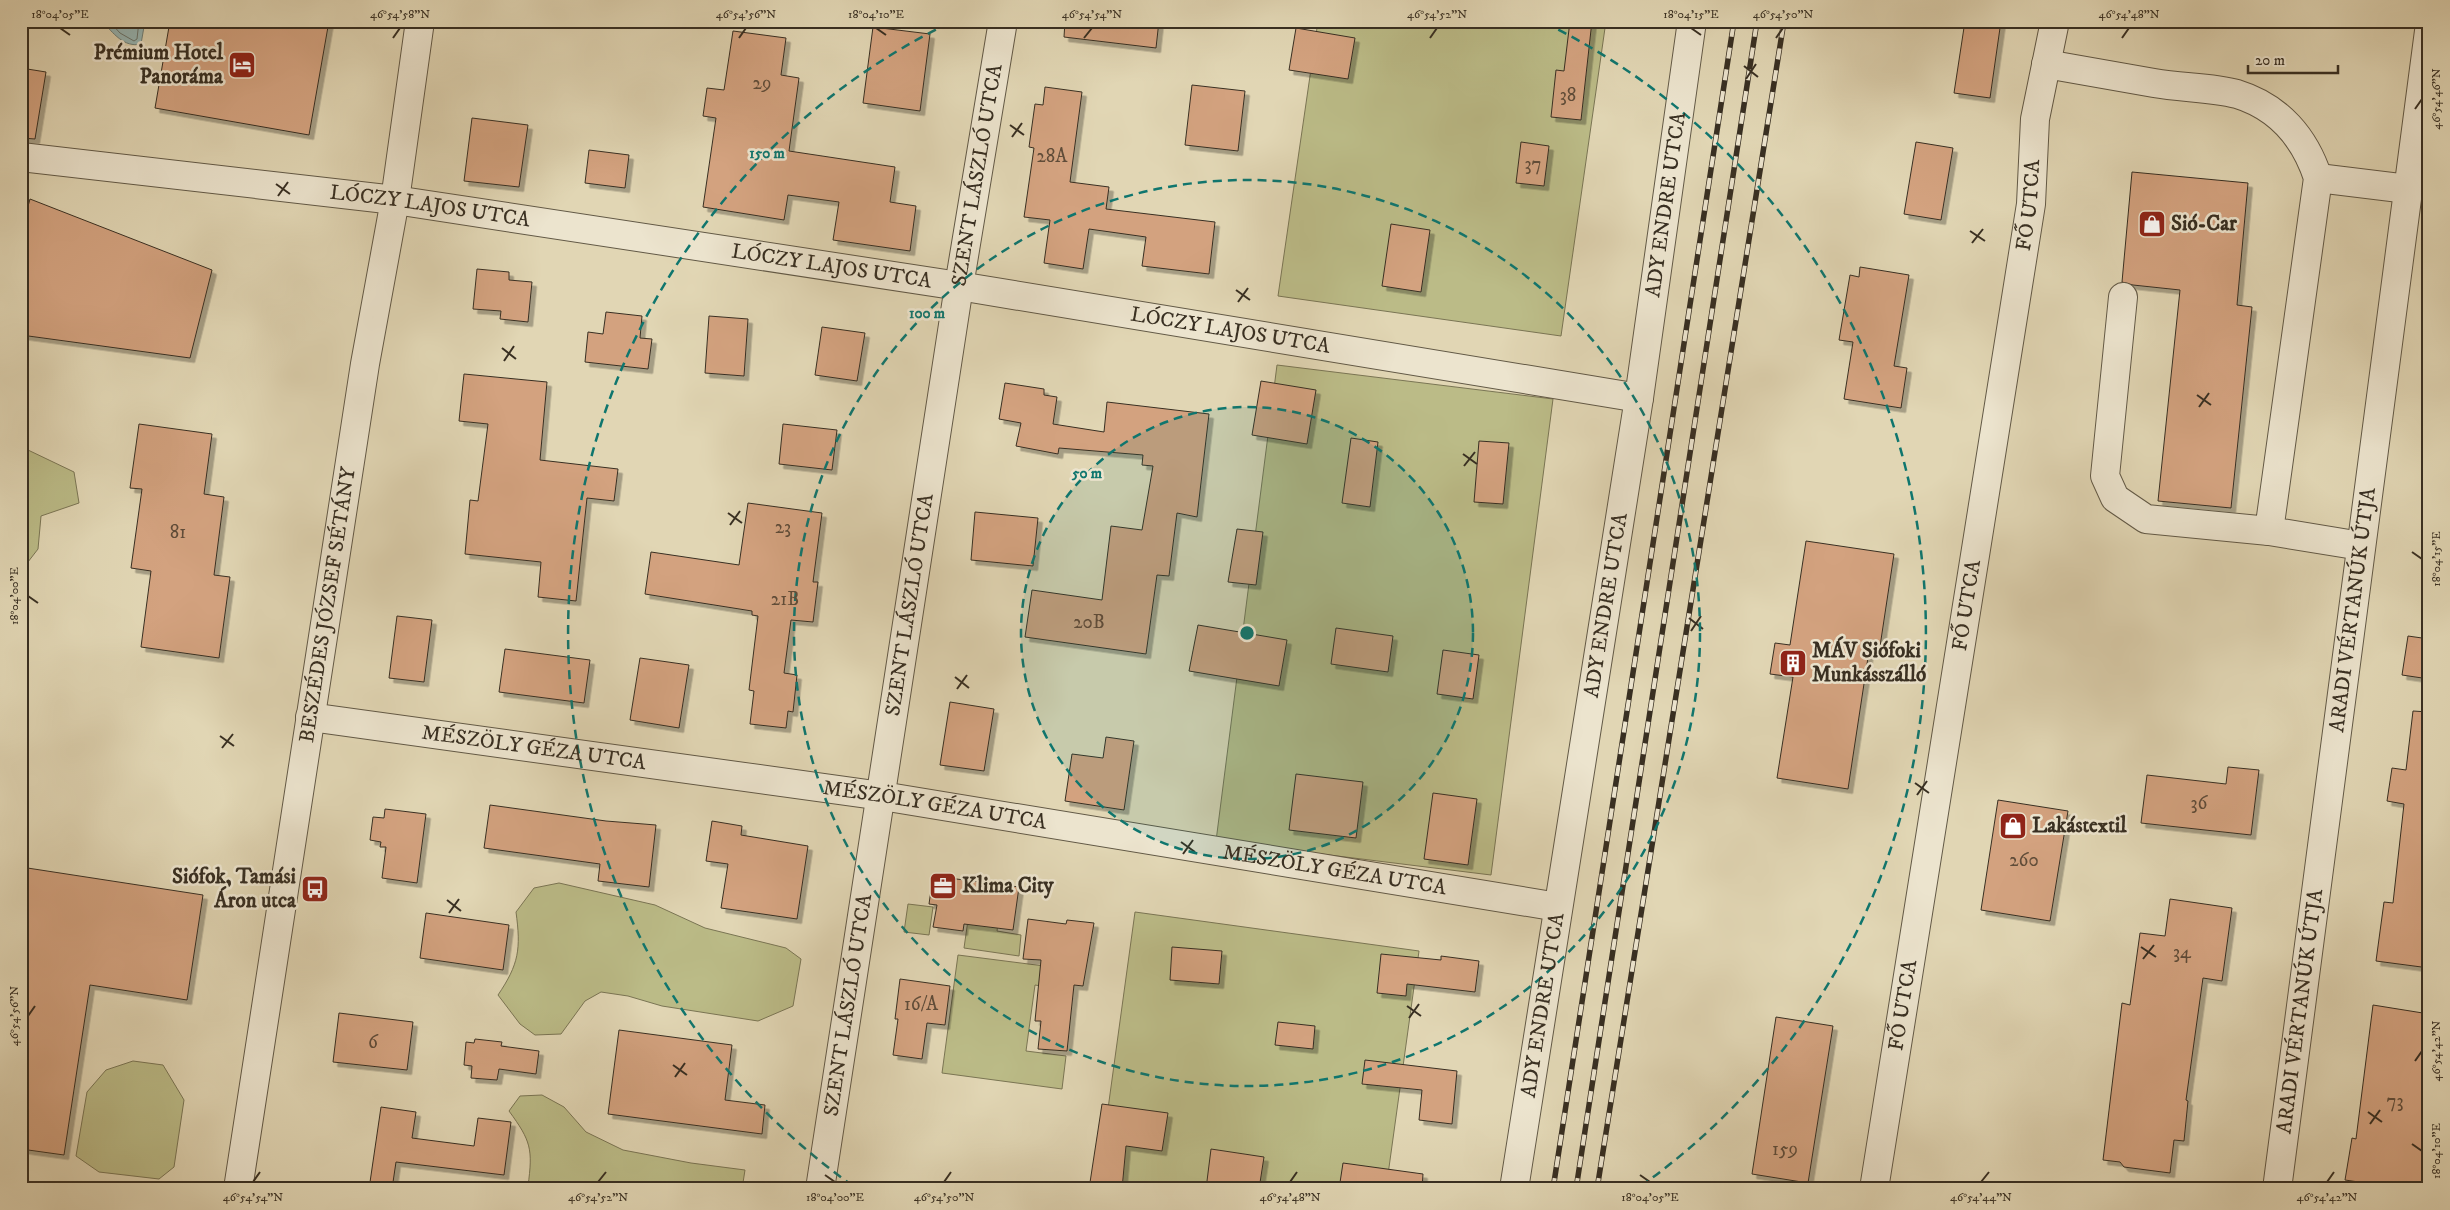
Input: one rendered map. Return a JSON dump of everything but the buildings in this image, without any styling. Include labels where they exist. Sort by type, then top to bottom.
[{"type":"street","name":"BESZÉDES JÓZSEF SÉTÁNY","points":[[238,1189],[365,364],[395,200],[420,21]]},
{"type":"street","name":"SZENT LÁSZLÓ UTCA","points":[[820,1189],[959,286],[1002,21]]},
{"type":"street","name":"ADY ENDRE UTCA","points":[[1514,1189],[1638,398],[1692,21]]},
{"type":"street","name":"FŐ UTCA","points":[[1874,1189],[2030,214],[2035,119],[2055,21]]},
{"type":"street","name":"ARADI VÉRTANÚK ÚTJA","points":[[2277,1189],[2429,31]]},
{"type":"street","points":[[2046,64],[2155,84],[2237,94],[2269,108],[2288,124],[2310,155],[2318,178],[2269,531]]},
{"type":"street","name":"LÓCZY LAJOS UTCA","points":[[21,157],[395,200],[959,286],[1638,398]]},
{"type":"street","points":[[2318,178],[2408,189]]},
{"type":"street","points":[[2123,297],[2105,476],[2115,498],[2146,519],[2269,531],[2361,546]]},
{"type":"street","name":"MÉSZÖLY GÉZA UTCA","points":[[310,717],[882,796],[1558,907]]},
{"type":"green space","points":[[1318,21],[1606,21],[1561,336],[1278,296]]},
{"type":"green space","points":[[1277,365],[1553,399],[1491,875],[1216,841]]},
{"type":"green space","points":[[21,443],[28,450],[74,472],[79,503],[41,516],[38,549],[21,571]]},
{"type":"green space","points":[[559,883],[655,905],[705,928],[786,948],[801,959],[793,1006],[758,1021],[662,1006],[628,996],[601,992],[585,1001],[561,1034],[535,1035],[520,1024],[498,995],[510,974],[517,956],[516,912],[534,888]]},
{"type":"green space","points":[[908,904],[933,907],[929,935],[904,932]]},
{"type":"green space","points":[[1135,912],[1419,951],[1386,1189],[1097,1189]]},
{"type":"green space","points":[[969,913],[999,917],[997,931],[1021,935],[1019,956],[964,948]]},
{"type":"green space","points":[[958,955],[1044,966],[1041,986],[1035,985],[1026,1051],[1066,1056],[1062,1089],[942,1073]]},
{"type":"green space","points":[[133,1061],[163,1065],[184,1100],[174,1167],[159,1179],[99,1172],[76,1156],[87,1092],[106,1070]]},
{"type":"green space","points":[[542,1095],[564,1107],[586,1132],[623,1150],[691,1163],[745,1170],[742,1189],[525,1189],[528,1186],[530,1173],[529,1146],[522,1130],[509,1111],[520,1096]]},
{"type":"water","points":[[102,21],[145,21],[141,44],[135,45],[124,42]]},
{"type":"railway","points":[[1553,1189],[1734,21]]},
{"type":"railway","points":[[1576,1189],[1757,21]]},
{"type":"railway","points":[[1597,1189],[1784,21]]},
{"type":"place","name":"Prémium Hotel Panoráma","points":[[242,65]]},
{"type":"place","name":"Sió-Car","points":[[2152,224]]},
{"type":"place","name":"MÁV Siófoki Munkásszálló","points":[[1793,663]]},
{"type":"place","name":"Lakástextil","points":[[2013,826]]},
{"type":"place","name":"Klima City","points":[[943,886]]},
{"type":"place","name":"Siófok, Tamási Áron utca","points":[[315,889]]}]
